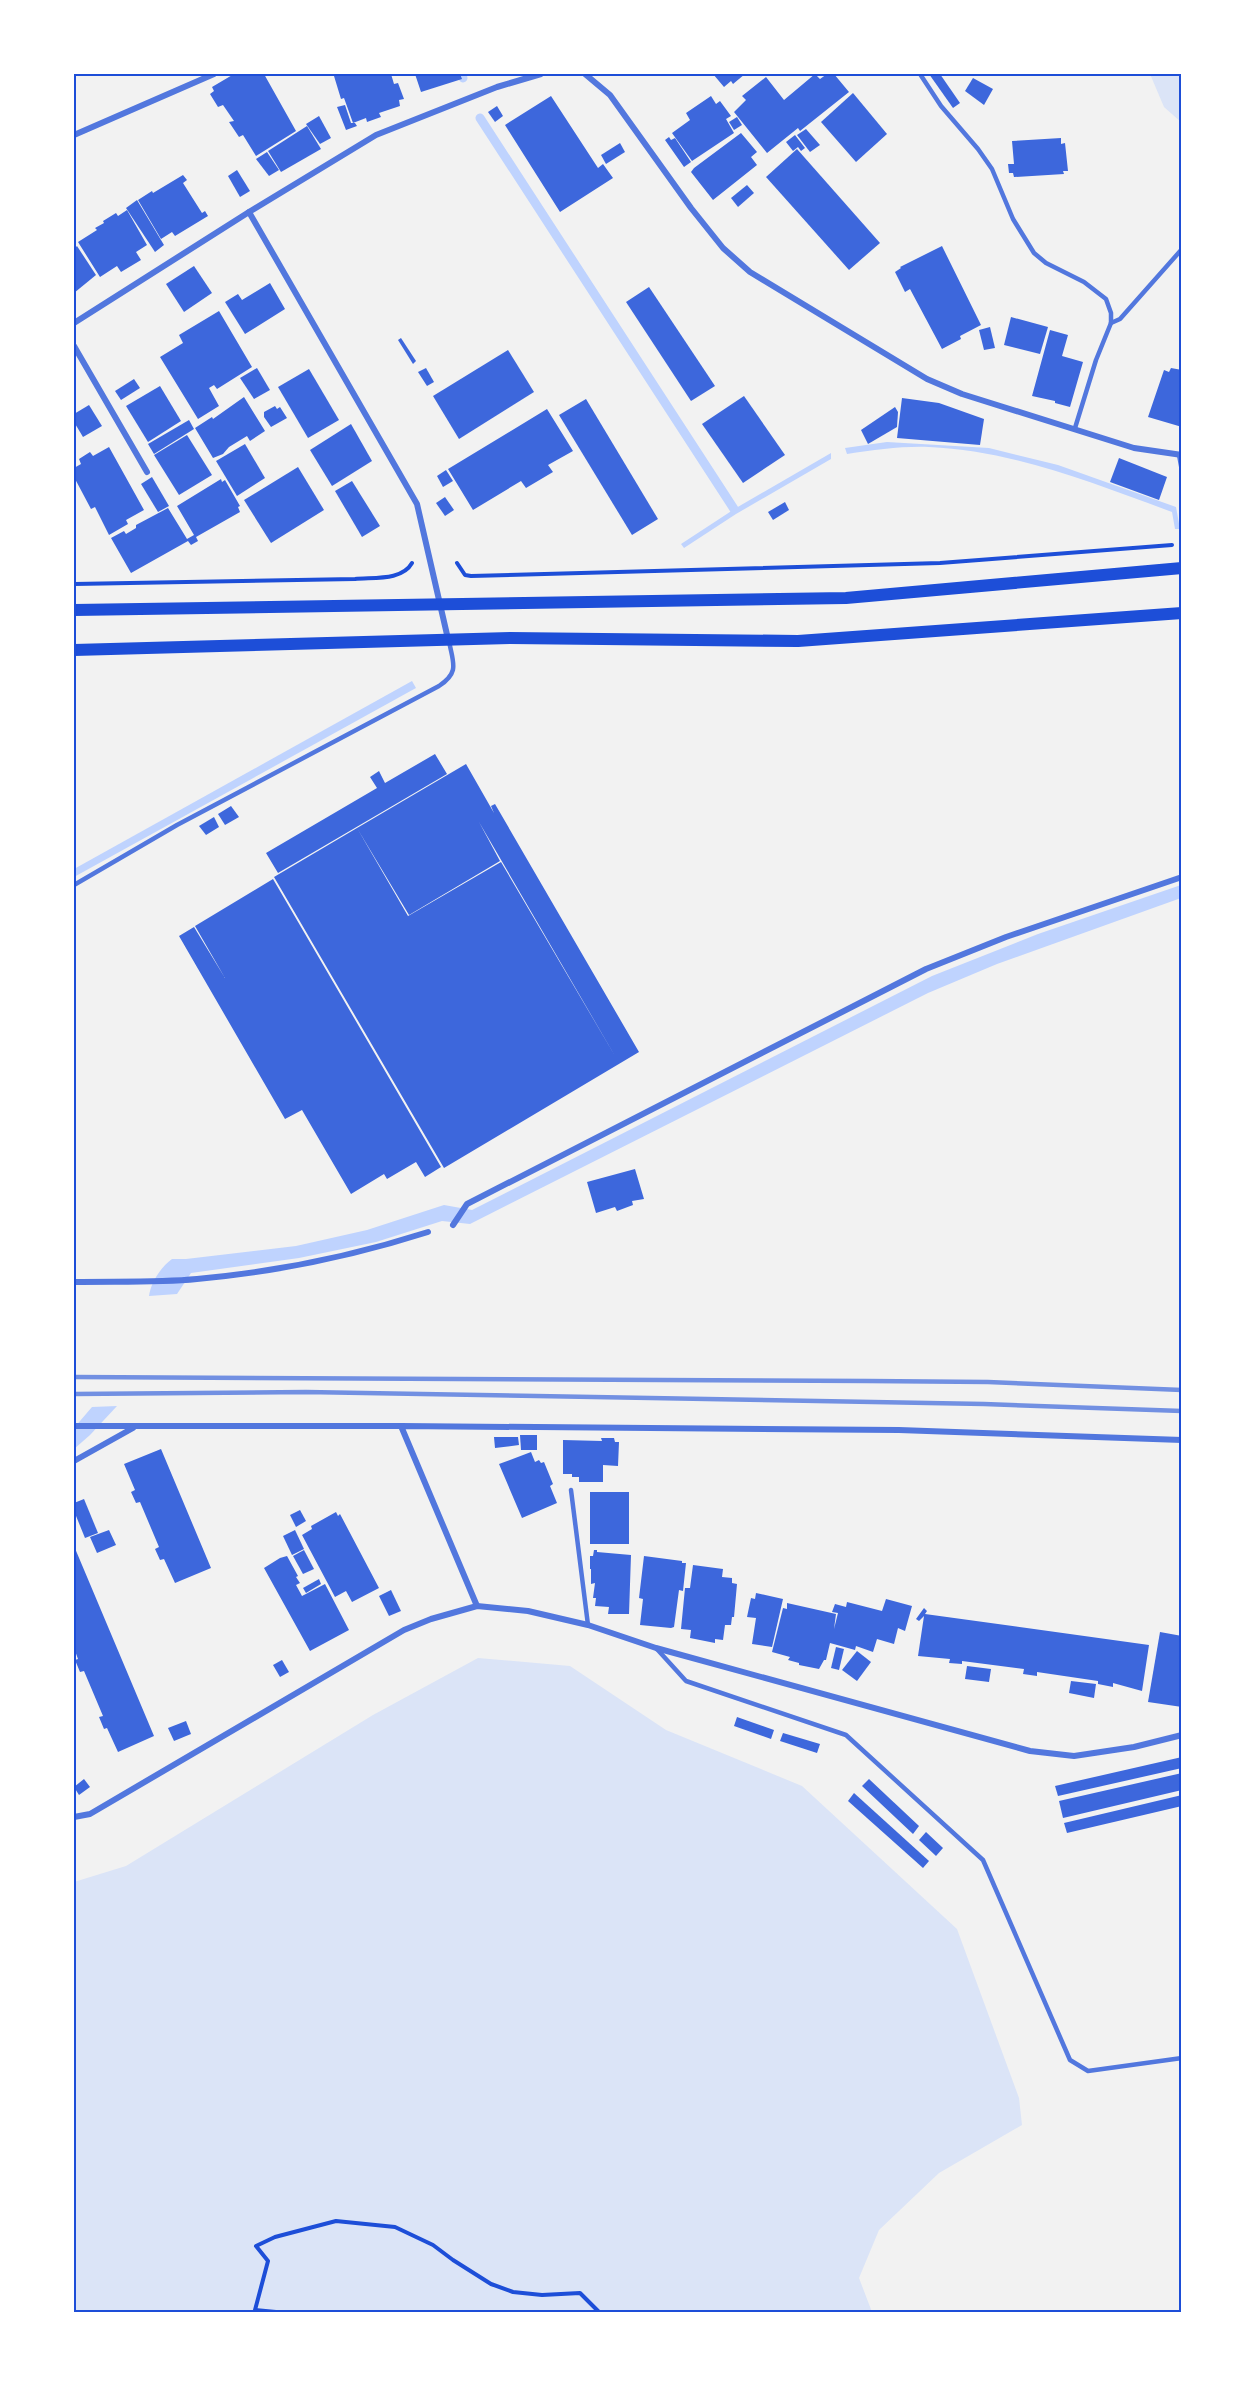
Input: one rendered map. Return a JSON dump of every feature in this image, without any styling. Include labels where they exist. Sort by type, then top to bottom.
[{"type":"main road","points":[[74,610],[846,598],[1182,568]]},
{"type":"main road","points":[[74,650],[448,640],[798,641],[1182,613]]},
{"type":"street","points":[[74,135],[214,74]]},
{"type":"street","points":[[74,323],[376,135],[497,87],[541,74]]},
{"type":"street","points":[[585,74],[610,95],[691,208],[723,248],[750,272],[927,379],[962,394],[1134,448],[1181,455],[1182,467]]},
{"type":"street","points":[[249,212],[417,504],[448,640]]},
{"type":"street","points":[[74,346],[147,472]]},
{"type":"street","points":[[453,1225],[467,1204],[926,969],[1006,937],[1182,876]]},
{"type":"street","points":[[74,1282],[195,1280],[293,1267],[380,1248],[428,1232]]},
{"type":"street","points":[[74,1426],[899,1430],[1182,1440]]},
{"type":"street","points":[[401,1426],[477,1606]]},
{"type":"street","points":[[74,1461],[134,1427]]},
{"type":"street","points":[[74,1817],[90,1814],[404,1630],[430,1619],[477,1606],[528,1611],[588,1625],[657,1648],[1030,1751],[1074,1756],[1134,1747],[1182,1735]]},
{"type":"lane","points":[[920,74],[941,106],[992,169],[1013,219],[1034,253],[1084,282],[1106,299],[1111,313],[1111,323],[1096,360],[1075,428]]},
{"type":"lane","points":[[1111,323],[1120,319],[1182,249]]},
{"type":"lane","points":[[74,885],[177,825],[439,686],[450,678],[454,671],[448,640]]},
{"type":"lane","points":[[571,1490],[588,1625]]},
{"type":"lane","points":[[657,1648],[686,1681],[846,1735],[983,1860],[1070,2060],[1088,2071],[1182,2058]]},
{"type":"path","points":[[457,562],[465,575],[471,576],[688,572],[940,563],[1172,545]]},
{"type":"path","points":[[74,584],[355,579],[400,575],[412,563]]},
{"type":"path","points":[[276,2313],[255,2310],[268,2261],[256,2246],[275,2237],[336,2221],[395,2227],[434,2245],[490,2284],[513,2292],[542,2295],[580,2293],[599,2313]]},
{"type":"shaded area","points":[[1150,74],[1181,74],[1181,122],[1164,107]]},
{"type":"shaded area","points":[[478,1658],[570,1666],[666,1730],[802,1786],[957,1929],[1019,2098],[1022,2125],[939,2173],[879,2230],[859,2278],[872,2312],[74,2312],[74,1882],[126,1866],[373,1715]]},
{"type":"water","points":[[887,442],[989,448],[1058,465],[1176,507],[1180,529],[1175,529],[1172,512],[1083,480],[1023,462],[961,450],[929,447],[847,454],[845,448]]},
{"type":"water","points":[[831,453],[831,459],[736,514],[684,548],[681,544],[736,508]]},
{"type":"water","points":[[412,681],[416,688],[74,877],[74,869]]},
{"type":"water","points":[[1181,885],[1181,898],[997,964],[928,993],[470,1224],[442,1221],[376,1242],[299,1258],[191,1273],[177,1294],[149,1296],[157,1275],[172,1259],[296,1246],[367,1230],[444,1205],[472,1210],[932,976],[1038,934]]},
{"type":"water","points":[[117,1406],[74,1449],[74,1428],[92,1407]]},
{"type":"building","points":[[234,74],[264,74],[296,131],[256,156],[243,135],[239,137],[229,122],[234,121],[223,105],[218,107],[210,94],[214,91],[212,87]]},
{"type":"building","points":[[391,74],[394,84],[398,83],[404,99],[399,100],[400,106],[379,113],[381,117],[367,122],[366,118],[353,123],[344,98],[341,99],[334,76]]},
{"type":"building","points":[[415,74],[460,74],[462,79],[421,92]]},
{"type":"building","points":[[713,74],[745,74],[733,84],[731,81],[724,87]]},
{"type":"building","points":[[815,74],[820,79],[827,74],[834,74],[849,92],[800,131],[798,128],[767,153],[734,112],[746,100],[742,96],[766,77],[784,100]]},
{"type":"building","points":[[929,74],[940,74],[960,103],[953,108]]},
{"type":"building","points":[[973,78],[993,89],[984,105],[965,91]]},
{"type":"building","points":[[853,93],[887,134],[856,162],[821,122]]},
{"type":"building","points":[[551,96],[598,168],[603,164],[613,178],[560,212],[505,125]]},
{"type":"building","points":[[711,96],[716,104],[720,101],[731,116],[726,119],[734,133],[692,161],[672,133],[690,120],[686,113]]},
{"type":"building","points":[[345,105],[351,123],[357,126],[346,130],[337,107]]},
{"type":"building","points":[[497,106],[503,116],[495,122],[488,112]]},
{"type":"building","points":[[319,116],[331,138],[320,144],[306,124]]},
{"type":"building","points":[[737,117],[742,125],[734,130],[729,122]]},
{"type":"building","points":[[307,126],[321,149],[281,172],[268,151]]},
{"type":"building","points":[[806,129],[820,145],[810,152],[797,135]]},
{"type":"building","points":[[741,133],[757,152],[751,157],[757,165],[713,200],[691,172]]},
{"type":"building","points":[[795,135],[805,148],[801,151],[798,147],[793,151],[786,142]]},
{"type":"building","points":[[669,137],[671,140],[675,138],[691,162],[684,167],[665,140]]},
{"type":"building","points":[[1061,138],[1061,144],[1065,143],[1068,171],[1063,171],[1064,174],[1014,177],[1013,173],[1009,173],[1008,164],[1014,164],[1012,141]]},
{"type":"building","points":[[620,143],[625,152],[606,164],[601,155]]},
{"type":"building","points":[[797,149],[880,243],[849,270],[766,177]]},
{"type":"building","points":[[267,152],[279,170],[269,176],[256,159]]},
{"type":"building","points":[[237,170],[250,191],[240,197],[228,176]]},
{"type":"building","points":[[183,175],[187,180],[183,183],[202,213],[205,211],[208,216],[175,236],[172,232],[161,239],[138,200]]},
{"type":"building","points":[[747,185],[754,193],[738,207],[731,198]]},
{"type":"building","points":[[137,200],[164,245],[155,252],[126,208]]},
{"type":"building","points":[[127,210],[147,245],[136,252],[141,260],[121,272],[117,266],[100,277],[78,242],[97,230],[95,228],[104,223],[103,221],[116,213],[118,216]]},
{"type":"building","points":[[77,246],[96,275],[74,293],[74,249]]},
{"type":"building","points":[[942,246],[981,325],[942,349],[910,289],[905,292],[895,272],[900,267]]},
{"type":"building","points":[[194,266],[212,293],[184,312],[166,284]]},
{"type":"building","points":[[270,283],[285,309],[245,334],[225,302],[238,294],[242,300]]},
{"type":"building","points":[[649,287],[715,386],[691,401],[626,302]]},
{"type":"building","points":[[219,311],[252,367],[217,389],[214,385],[209,388],[219,406],[198,419],[160,357],[183,343],[179,335]]},
{"type":"building","points":[[1011,317],[1048,327],[1040,354],[1004,345]]},
{"type":"building","points":[[990,327],[995,348],[984,350],[979,330]]},
{"type":"building","points":[[1050,330],[1068,335],[1062,356],[1083,362],[1070,407],[1032,396]]},
{"type":"building","points":[[401,338],[416,361],[413,364],[398,340]]},
{"type":"building","points":[[508,350],[534,392],[459,439],[433,396]]},
{"type":"building","points":[[257,368],[270,390],[254,399],[240,378]]},
{"type":"building","points":[[426,368],[434,382],[427,386],[418,372]]},
{"type":"building","points":[[1171,368],[1182,370],[1182,427],[1148,417],[1164,370],[1169,372]]},
{"type":"building","points":[[309,369],[339,420],[308,438],[278,387]]},
{"type":"building","points":[[134,379],[140,388],[121,400],[115,391]]},
{"type":"building","points":[[160,386],[181,421],[148,442],[126,406]]},
{"type":"building","points":[[744,396],[785,455],[743,483],[702,424]]},
{"type":"building","points":[[244,397],[265,431],[250,441],[247,436],[229,447],[223,454],[213,458],[195,428],[212,417],[213,419]]},
{"type":"building","points":[[902,398],[939,403],[984,419],[980,445],[897,438]]},
{"type":"building","points":[[586,399],[658,519],[632,535],[559,415]]},
{"type":"building","points":[[89,405],[102,426],[83,437],[74,422],[74,414]]},
{"type":"building","points":[[275,406],[277,409],[280,407],[287,418],[271,427],[264,417],[264,412]]},
{"type":"building","points":[[895,407],[898,412],[897,427],[868,444],[861,430]]},
{"type":"building","points":[[547,409],[573,451],[548,465],[553,472],[526,488],[521,481],[473,510],[448,469]]},
{"type":"building","points":[[189,420],[194,429],[154,454],[148,444]]},
{"type":"building","points":[[351,424],[372,461],[332,486],[310,450]]},
{"type":"building","points":[[187,435],[212,475],[179,495],[154,455]]},
{"type":"building","points":[[245,444],[265,478],[237,496],[216,461]]},
{"type":"building","points":[[109,447],[144,510],[126,520],[128,524],[109,535],[95,507],[91,509],[74,477],[74,468],[81,464],[79,459],[90,452],[93,456]]},
{"type":"building","points":[[1119,458],[1167,477],[1159,500],[1110,482]]},
{"type":"building","points":[[298,467],[324,510],[271,543],[244,500]]},
{"type":"building","points":[[446,470],[453,481],[443,487],[437,476]]},
{"type":"building","points":[[152,477],[169,506],[158,512],[141,484]]},
{"type":"building","points":[[221,479],[222,482],[225,480],[240,506],[238,507],[240,512],[196,537],[198,541],[191,545],[188,541],[131,573],[111,538],[124,531],[126,534],[136,528],[136,525],[168,508],[187,539],[194,535],[177,506]]},
{"type":"building","points":[[352,481],[380,526],[362,537],[335,491]]},
{"type":"building","points":[[445,497],[454,510],[445,516],[436,503]]},
{"type":"building","points":[[785,502],[789,510],[773,520],[768,512]]},
{"type":"building","points":[[435,754],[447,774],[278,873],[266,853],[377,788],[370,777],[379,771],[385,783]]},
{"type":"building","points":[[466,764],[494,813],[491,806],[495,804],[639,1052],[444,1168],[274,877],[357,828]],"holes":[[[479,822],[615,1056],[501,862],[408,916],[357,828],[409,915],[500,861]]]},
{"type":"building","points":[[231,806],[239,817],[225,825],[218,814]]},
{"type":"building","points":[[214,817],[219,827],[206,835],[199,826]]},
{"type":"building","points":[[273,879],[441,1167],[425,1177],[416,1162],[387,1179],[384,1174],[351,1194],[302,1110],[285,1119],[179,936],[194,927],[225,978],[195,926]]},
{"type":"building","points":[[635,1169],[644,1199],[632,1201],[633,1205],[617,1211],[615,1207],[596,1213],[587,1182]]},
{"type":"building","points":[[520,1435],[537,1435],[537,1450],[521,1450]]},
{"type":"building","points":[[494,1437],[518,1437],[519,1445],[495,1448]]},
{"type":"building","points":[[601,1438],[614,1438],[615,1442],[619,1442],[618,1466],[603,1465],[603,1482],[579,1482],[579,1477],[563,1474],[563,1440],[602,1441]]},
{"type":"building","points":[[161,1449],[211,1568],[175,1583],[164,1559],[160,1560],[155,1549],[159,1547],[140,1502],[136,1503],[131,1492],[135,1490],[124,1464]]},
{"type":"building","points":[[531,1452],[535,1462],[539,1460],[541,1463],[544,1462],[553,1484],[550,1486],[557,1503],[522,1518],[499,1464]]},
{"type":"building","points":[[590,1492],[629,1492],[629,1544],[590,1544]]},
{"type":"building","points":[[84,1499],[98,1533],[85,1538],[74,1511],[74,1503]]},
{"type":"building","points":[[300,1510],[306,1521],[296,1527],[290,1515]]},
{"type":"building","points":[[336,1512],[338,1516],[340,1514],[379,1588],[352,1602],[346,1591],[335,1597],[302,1535],[312,1529],[311,1526]]},
{"type":"building","points":[[109,1530],[116,1545],[97,1553],[90,1537]]},
{"type":"building","points":[[295,1530],[304,1549],[292,1555],[283,1536]]},
{"type":"building","points":[[74,1546],[154,1736],[118,1752],[107,1728],[104,1729],[99,1717],[103,1716],[84,1671],[80,1672],[75,1660],[78,1659],[74,1648]]},
{"type":"building","points":[[304,1550],[314,1569],[303,1574],[293,1556]]},
{"type":"building","points":[[594,1550],[631,1555],[629,1614],[608,1614],[609,1607],[595,1606],[596,1598],[593,1598],[595,1583],[591,1584],[590,1569],[590,1556],[593,1556]]},
{"type":"building","points":[[287,1556],[298,1576],[296,1577],[300,1583],[296,1585],[302,1596],[325,1584],[349,1630],[310,1651],[264,1568]]},
{"type":"building","points":[[644,1556],[686,1563],[683,1591],[679,1590],[674,1627],[640,1625],[643,1599],[639,1598]]},
{"type":"building","points":[[693,1565],[723,1569],[722,1577],[732,1578],[732,1583],[737,1584],[734,1617],[732,1617],[731,1625],[725,1625],[723,1640],[715,1639],[715,1643],[690,1638],[691,1630],[681,1629],[685,1588],[690,1588]]},
{"type":"building","points":[[319,1579],[321,1584],[306,1593],[303,1588]]},
{"type":"building","points":[[391,1590],[401,1611],[389,1616],[379,1596]]},
{"type":"building","points":[[756,1593],[783,1599],[772,1647],[752,1644],[756,1618],[747,1617],[751,1598],[755,1599]]},
{"type":"building","points":[[886,1599],[912,1606],[905,1631],[898,1628],[894,1644],[877,1639],[873,1652],[856,1646],[855,1650],[830,1643],[826,1660],[819,1669],[799,1665],[799,1663],[788,1660],[790,1657],[772,1652],[783,1608],[787,1609],[787,1603],[836,1614],[834,1629],[838,1613],[832,1612],[835,1604],[846,1607],[847,1602],[882,1611]]},
{"type":"building","points":[[924,1608],[927,1611],[925,1614],[1149,1645],[1142,1691],[1113,1683],[1113,1687],[1098,1684],[1098,1681],[1037,1672],[1037,1676],[1023,1674],[1024,1669],[962,1661],[962,1664],[949,1663],[950,1659],[918,1656],[924,1616],[919,1621],[916,1619]]},
{"type":"building","points":[[1160,1632],[1182,1636],[1182,1707],[1148,1702]]},
{"type":"building","points":[[836,1647],[844,1649],[839,1670],[831,1668]]},
{"type":"building","points":[[857,1651],[871,1662],[857,1681],[842,1670]]},
{"type":"building","points":[[282,1660],[289,1672],[280,1677],[273,1665]]},
{"type":"building","points":[[967,1666],[991,1669],[989,1682],[965,1679]]},
{"type":"building","points":[[1071,1681],[1096,1684],[1094,1698],[1069,1693]]},
{"type":"building","points":[[737,1717],[774,1730],[771,1739],[734,1726]]},
{"type":"building","points":[[186,1721],[191,1734],[174,1741],[168,1728]]},
{"type":"building","points":[[783,1733],[820,1744],[817,1753],[780,1741]]},
{"type":"building","points":[[1182,1757],[1182,1768],[1058,1796],[1055,1786]]},
{"type":"building","points":[[1182,1773],[1182,1790],[1063,1818],[1059,1801]]},
{"type":"building","points":[[84,1779],[90,1787],[79,1795],[74,1787]]},
{"type":"building","points":[[869,1779],[919,1826],[913,1834],[862,1786]]},
{"type":"building","points":[[854,1793],[929,1861],[923,1868],[848,1801]]},
{"type":"building","points":[[1182,1795],[1182,1806],[1067,1833],[1064,1823]]},
{"type":"building","points":[[926,1832],[943,1848],[936,1856],[919,1840]]},
{"type":"waterway","points":[[462,74],[463,78]]},
{"type":"waterway","points":[[480,118],[734,509]]},
{"type":"railway","points":[[74,1377],[988,1382],[1182,1390]]},
{"type":"railway","points":[[74,1394],[306,1392],[984,1404],[1182,1411]]}]
